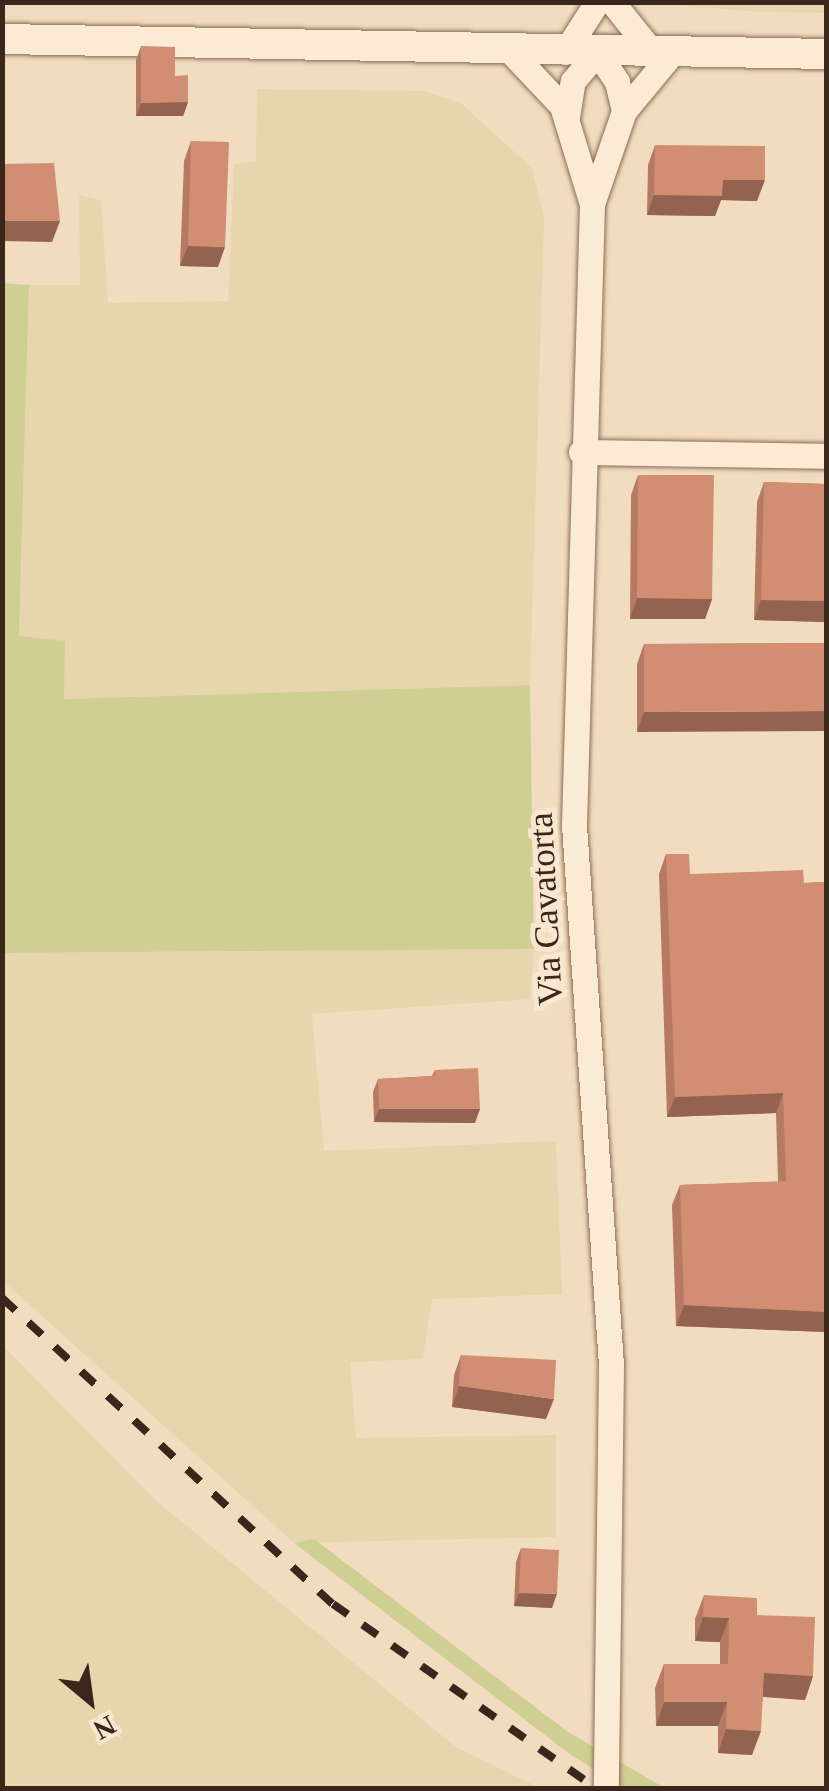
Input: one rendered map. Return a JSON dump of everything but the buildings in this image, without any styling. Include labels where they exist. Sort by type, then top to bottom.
[{"type":"street","points":[[565,52],[598,2]]},
{"type":"street","points":[[612,2],[662,53]]},
{"type":"street","points":[[2,39],[826,54]]},
{"type":"street","name":"Via Cavatorta","points":[[510,51],[534,72],[567,118],[592,204],[581,452],[574,826],[612,1366],[606,1788]]},
{"type":"street","points":[[567,118],[573,81],[597,52]]},
{"type":"street","points":[[597,52],[617,82],[624,111]]},
{"type":"street","points":[[592,204],[624,111],[662,53]]},
{"type":"street","points":[[581,452],[826,456]]},
{"type":"shaded area","points":[[655,3],[826,3],[826,13],[759,12]]},
{"type":"shaded area","points":[[257,89],[425,91],[462,104],[532,168],[544,218],[530,685],[64,699],[19,637],[29,285],[80,285],[79,195],[101,200],[108,303],[228,301],[234,165],[256,161]]},
{"type":"shaded area","points":[[3,283],[29,285],[19,636],[65,641],[64,699],[530,685],[534,949],[3,953]]},
{"type":"shaded area","points":[[534,949],[530,999],[312,1014],[324,1151],[556,1141],[562,1294],[432,1299],[423,1359],[350,1362],[356,1438],[556,1435],[556,1537],[294,1543],[3,1281],[2,953]]},
{"type":"shaded area","points":[[3,1346],[159,1503],[456,1747],[540,1788],[3,1788]]},
{"type":"shaded area","points":[[314,1539],[568,1732],[665,1788],[624,1788],[571,1755],[294,1543]]},
{"type":"railway","points":[[2,1298],[333,1604],[596,1788]]}]
